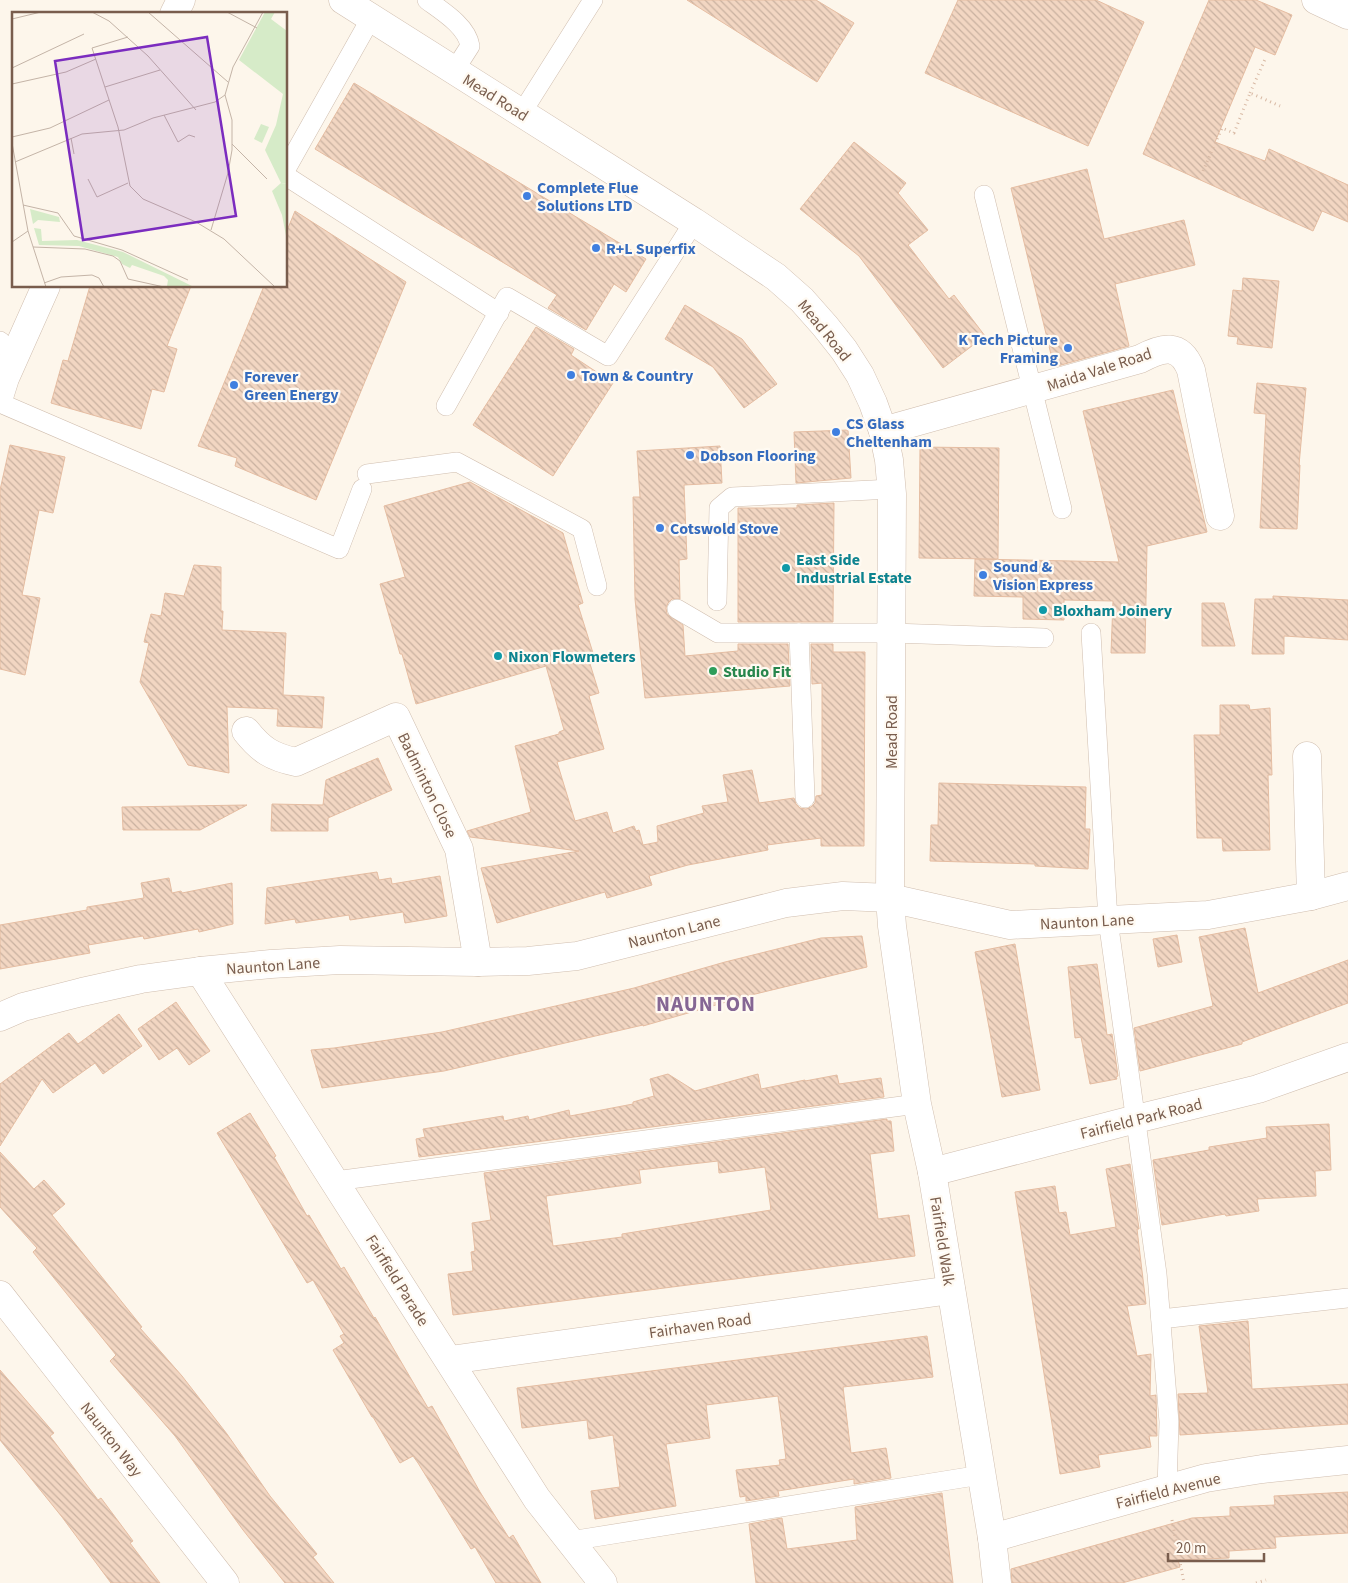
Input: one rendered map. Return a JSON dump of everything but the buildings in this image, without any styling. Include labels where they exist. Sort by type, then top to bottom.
[{"type":"street","points":[[175,12],[181,0]]},
{"type":"street","name":"Mead Road","points":[[343,0],[694,222],[776,277],[802,300],[825,326],[844,350],[860,375],[883,431],[892,489],[890,898]]},
{"type":"street","points":[[1316,0],[1348,14]]},
{"type":"street","points":[[0,394],[7,349],[45,288]]},
{"type":"street","name":"Maida Vale Road","points":[[883,431],[1140,359],[1164,349],[1171,350],[1180,354],[1187,361],[1191,370],[1220,516]]},
{"type":"street","name":"Badminton Close","points":[[246,731],[266,752],[296,762],[396,717],[459,850],[478,962]]},
{"type":"street","points":[[1307,756],[1311,896]]},
{"type":"street","name":"Naunton Lane","points":[[0,1017],[23,1007],[82,992],[141,979],[200,971],[340,960],[478,962],[528,961],[577,956],[786,903],[843,896],[890,898],[1010,925],[1208,915],[1311,896],[1348,886]]},
{"type":"street","name":"Fairfield Walk","points":[[890,898],[892,926],[917,1104],[932,1172],[992,1538],[997,1583]]},
{"type":"street","name":"Fairfield Parade","points":[[200,971],[538,1499],[603,1583]]},
{"type":"street","name":"Fairfield Park Road","points":[[932,1172],[1258,1089],[1348,1057]]},
{"type":"street","name":"Fairhaven Road","points":[[450,1360],[951,1290]]},
{"type":"street","name":"Naunton Way","points":[[0,1295],[224,1583]]},
{"type":"street","name":"Fairfield Avenue","points":[[992,1538],[1206,1478],[1262,1469],[1348,1460]]},
{"type":"lane","points":[[427,0],[447,15],[469,37],[470,46],[454,71]]},
{"type":"lane","points":[[521,114],[593,0]]},
{"type":"lane","points":[[288,165],[371,18]]},
{"type":"lane","points":[[288,177],[498,313]]},
{"type":"lane","points":[[984,195],[1062,509]]},
{"type":"lane","points":[[446,406],[507,297],[608,356],[694,222]]},
{"type":"lane","points":[[0,403],[339,549],[364,482],[458,462],[582,529],[597,586]]},
{"type":"lane","points":[[717,602],[719,508],[732,498],[892,489]]},
{"type":"lane","points":[[677,609],[718,634],[892,634],[1044,638]]},
{"type":"lane","points":[[799,633],[806,798]]},
{"type":"lane","points":[[1091,633],[1108,920],[1157,1274],[1161,1319],[1169,1422],[1167,1489]]},
{"type":"lane","points":[[335,1181],[917,1104]]},
{"type":"lane","points":[[1161,1319],[1348,1298]]},
{"type":"lane","points":[[570,1541],[981,1475]]},
{"type":"path","points":[[1203,171],[1222,128],[1234,133],[1266,57]]},
{"type":"path","points":[[1250,93],[1280,106]]},
{"type":"path","points":[[1173,1522],[1184,1583]]},
{"type":"path","points":[[1256,1583],[1266,1580]]},
{"type":"place","name":"Complete Flue Solutions LTD","points":[[527,196]]},
{"type":"place","name":"R+L Superfix","points":[[596,248]]},
{"type":"place","name":"K Tech Picture Framing","points":[[1068,348]]},
{"type":"place","name":"Town & Country","points":[[571,375]]},
{"type":"place","name":"Forever Green Energy","points":[[234,385]]},
{"type":"place","name":"CS Glass Cheltenham","points":[[836,432]]},
{"type":"place","name":"Dobson Flooring","points":[[690,455]]},
{"type":"place","name":"Cotswold Stove","points":[[660,528]]},
{"type":"place","name":"East Side Industrial Estate","points":[[786,568]]},
{"type":"place","name":"Sound & Vision Express","points":[[983,575]]},
{"type":"place","name":"Bloxham Joinery","points":[[1043,610]]},
{"type":"place","name":"Nixon Flowmeters","points":[[498,656]]},
{"type":"place","name":"Studio Fit","points":[[713,671]]},
{"type":"district","name":"NAUNTON","points":[[706,1004]]}]
